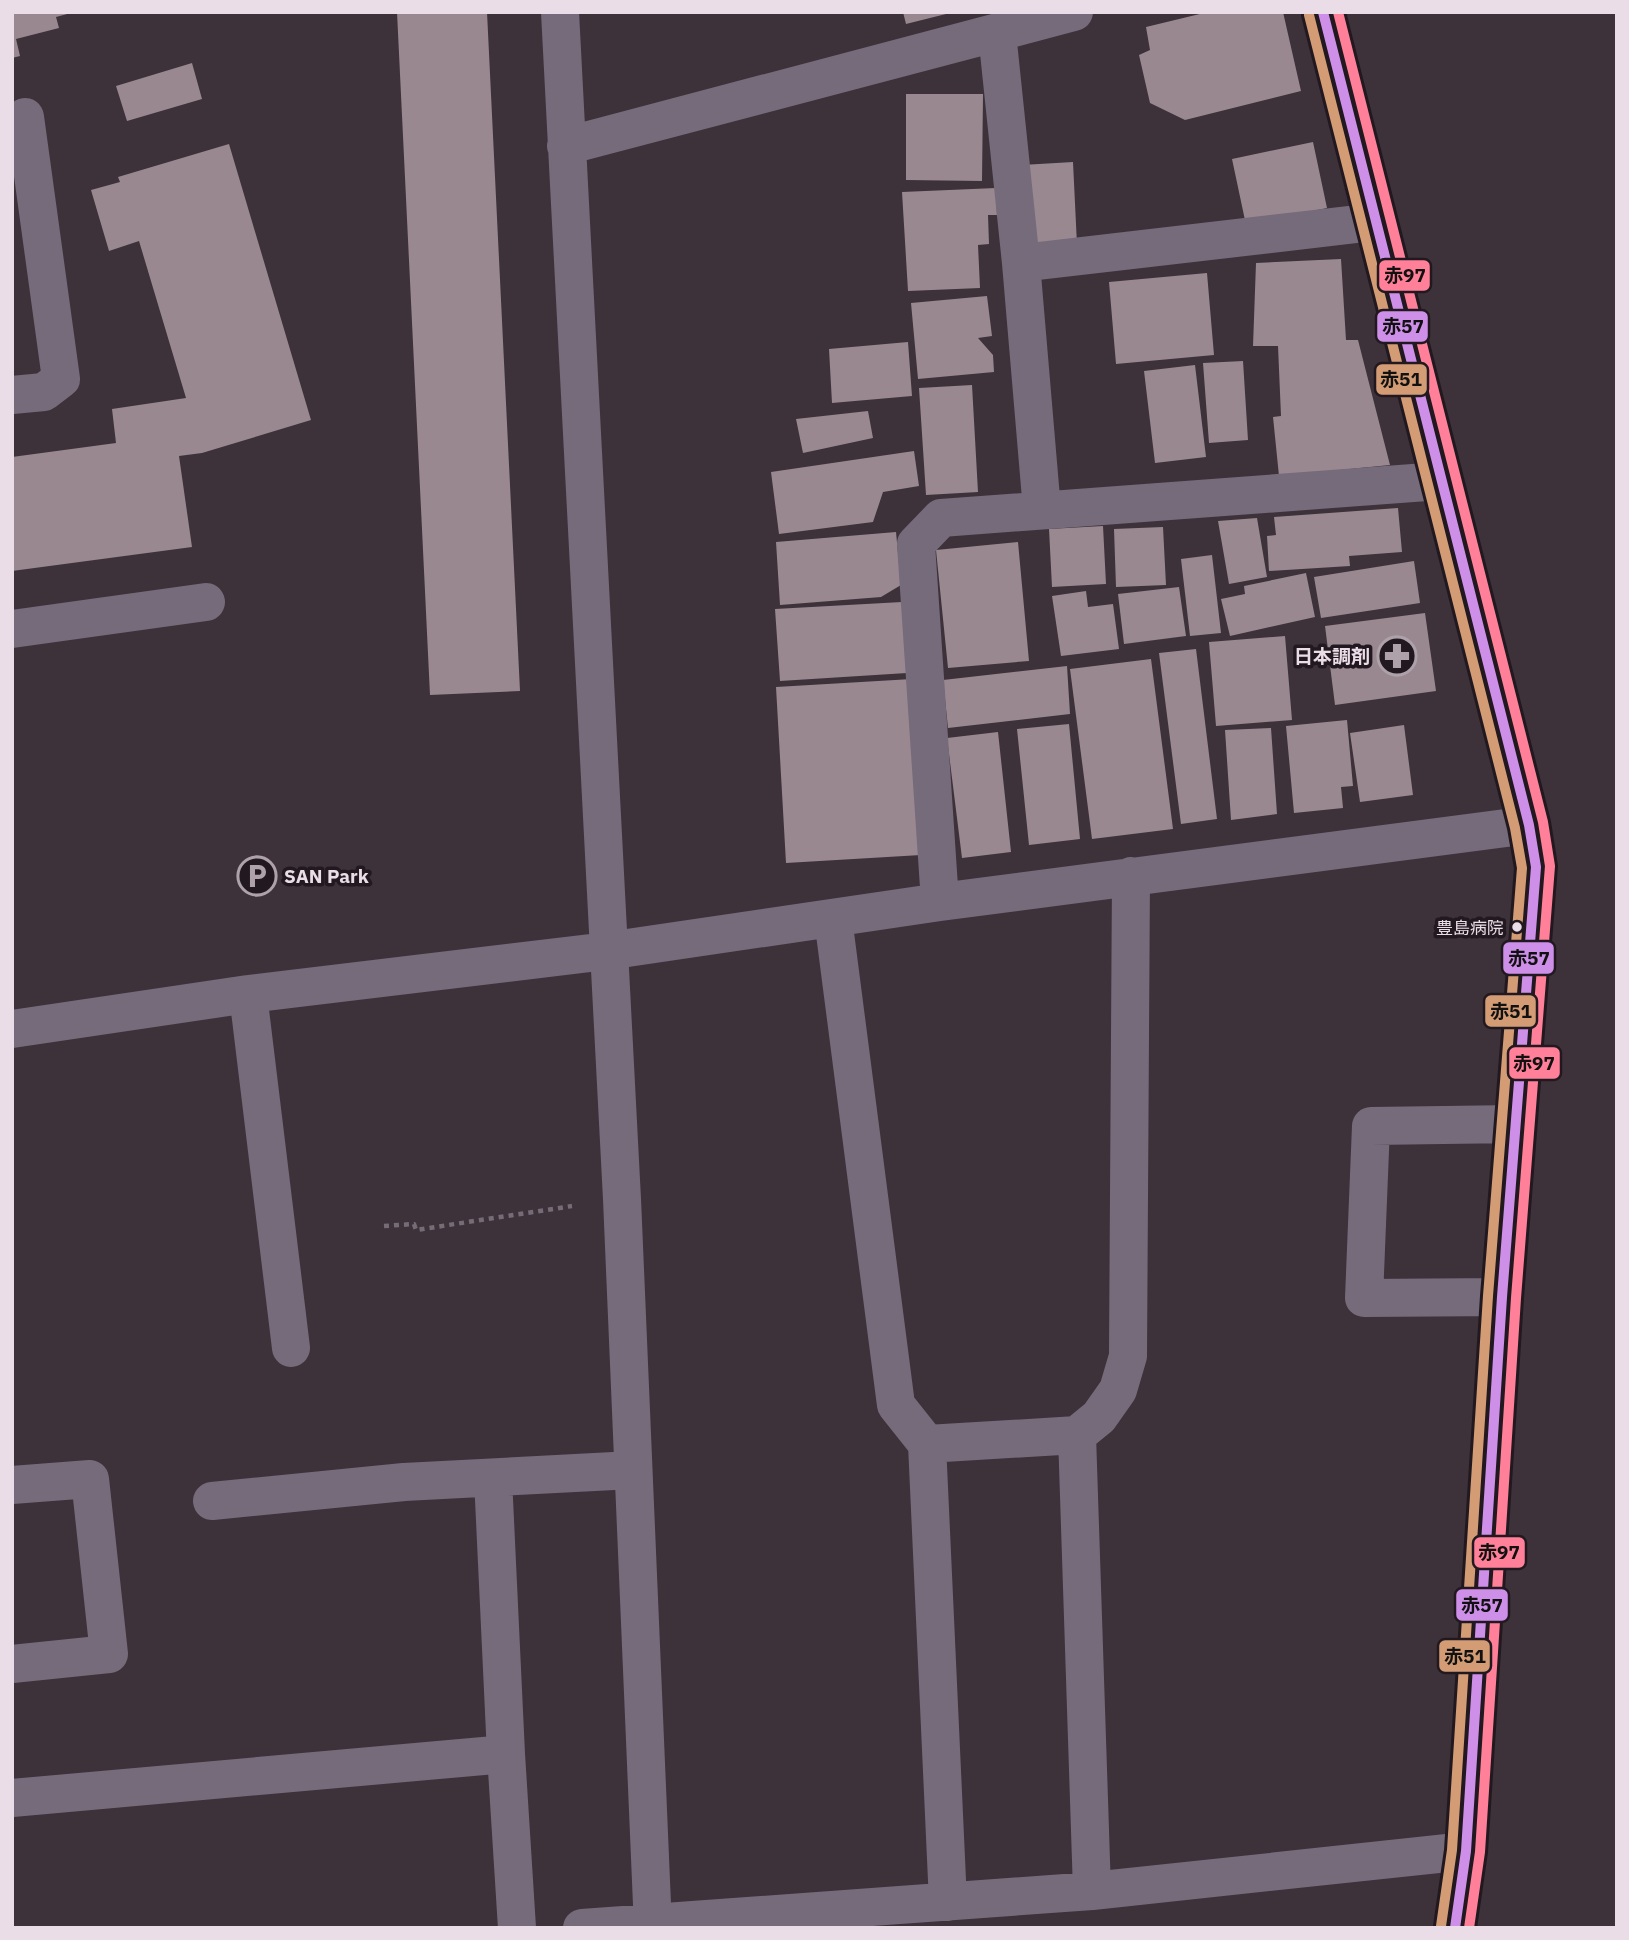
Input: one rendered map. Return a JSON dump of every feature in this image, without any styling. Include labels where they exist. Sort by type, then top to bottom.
[{"type":"street","points":[[560,12],[622,1199],[652,1925]]},
{"type":"street","points":[[566,146],[1074,12]]},
{"type":"street","points":[[1323,12],[1374,222],[1529,825],[1536,867],[1502,1297],[1466,1851],[1455,1928]]},
{"type":"street","points":[[997,33],[1021,263],[1042,510]]},
{"type":"street","points":[[12,395],[44,392],[61,379],[25,117]]},
{"type":"street","points":[[1021,263],[1374,222]]},
{"type":"street","points":[[940,902],[916,544],[941,518],[1440,481]]},
{"type":"street","points":[[12,629],[206,602]]},
{"type":"street","points":[[12,1029],[248,994],[607,951],[940,902],[1529,825]]},
{"type":"street","points":[[927,1444],[1077,1435],[1099,1417],[1118,1390],[1128,1356],[1131,876]]},
{"type":"street","points":[[833,918],[896,1405],[927,1444],[947,1902]]},
{"type":"street","points":[[248,994],[292,1348]]},
{"type":"street","points":[[1502,1297],[1364,1298],[1371,1126],[1516,1124]]},
{"type":"street","points":[[1077,1435],[1092,1891]]},
{"type":"street","points":[[212,1502],[404,1482],[633,1470]]},
{"type":"street","points":[[493,1478],[517,1928]]},
{"type":"street","points":[[12,1485],[90,1479],[109,1654],[12,1664]]},
{"type":"street","points":[[12,1798],[506,1754]]},
{"type":"street","points":[[582,1928],[1092,1891],[1466,1851]]},
{"type":"path","points":[[384,1226],[414,1224],[416,1230],[622,1199]]},
{"type":"building","points":[[12,12],[71,13],[56,17],[59,28],[16,39],[20,56],[12,58]]},
{"type":"building","points":[[397,12],[487,12],[520,691],[430,695]]},
{"type":"building","points":[[903,12],[950,12],[950,13],[906,24]]},
{"type":"building","points":[[1208,12],[1283,12],[1301,91],[1185,120],[1150,103],[1139,55],[1150,50],[1146,27]]},
{"type":"building","points":[[192,63],[202,99],[127,121],[116,86]]},
{"type":"building","points":[[906,94],[983,94],[982,181],[906,180]]},
{"type":"building","points":[[1313,142],[1327,208],[1246,225],[1232,159]]},
{"type":"building","points":[[229,144],[311,420],[202,453],[179,456],[192,547],[12,571],[12,457],[116,443],[112,409],[186,398],[139,241],[109,251],[91,190],[120,182],[118,177]]},
{"type":"building","points":[[1073,162],[1077,245],[1030,246],[1022,165]]},
{"type":"building","points":[[996,188],[997,215],[988,215],[989,244],[978,245],[980,288],[908,291],[902,192]]},
{"type":"building","points":[[1341,259],[1346,340],[1358,340],[1390,465],[1279,476],[1273,417],[1281,416],[1278,346],[1253,346],[1256,263]]},
{"type":"building","points":[[1207,273],[1214,355],[1116,364],[1109,282]]},
{"type":"building","points":[[987,296],[992,336],[978,338],[993,355],[994,372],[918,379],[911,303]]},
{"type":"building","points":[[908,342],[912,396],[832,403],[829,349]]},
{"type":"building","points":[[1243,361],[1248,440],[1209,443],[1203,363]]},
{"type":"building","points":[[1195,365],[1206,457],[1155,463],[1144,371]]},
{"type":"building","points":[[972,385],[978,492],[926,495],[919,388]]},
{"type":"building","points":[[868,411],[873,438],[803,453],[796,419]]},
{"type":"building","points":[[914,451],[919,486],[883,492],[873,522],[779,534],[771,472]]},
{"type":"building","points":[[1398,508],[1402,552],[1349,556],[1350,566],[1269,571],[1267,536],[1276,535],[1274,517]]},
{"type":"building","points":[[1257,518],[1267,577],[1229,584],[1218,521]]},
{"type":"building","points":[[1103,526],[1106,584],[1052,587],[1049,529]]},
{"type":"building","points":[[1163,527],[1166,585],[1116,587],[1114,529]]},
{"type":"building","points":[[896,532],[901,585],[881,597],[780,605],[776,542]]},
{"type":"building","points":[[1018,542],[1029,661],[948,668],[936,550]]},
{"type":"building","points":[[1212,555],[1221,633],[1190,636],[1181,559]]},
{"type":"building","points":[[1414,561],[1420,603],[1321,618],[1314,577]]},
{"type":"building","points":[[1306,573],[1315,617],[1230,636],[1221,599],[1245,594],[1244,586]]},
{"type":"building","points":[[1179,587],[1186,636],[1124,644],[1118,594]]},
{"type":"building","points":[[1086,591],[1088,607],[1113,604],[1119,649],[1061,656],[1052,596]]},
{"type":"building","points":[[902,602],[907,673],[780,681],[775,609]]},
{"type":"building","points":[[1425,613],[1436,691],[1335,705],[1325,626]]},
{"type":"building","points":[[1285,636],[1292,720],[1216,726],[1209,642]]},
{"type":"building","points":[[1196,649],[1217,819],[1181,824],[1159,653]]},
{"type":"building","points":[[1151,659],[1173,829],[1092,839],[1070,669]]},
{"type":"building","points":[[1067,666],[1070,714],[948,728],[943,680]]},
{"type":"building","points":[[912,679],[921,855],[786,863],[776,687]]},
{"type":"building","points":[[1347,720],[1353,786],[1341,787],[1343,808],[1294,813],[1286,726]]},
{"type":"building","points":[[1069,724],[1080,839],[1029,845],[1017,729]]},
{"type":"building","points":[[1404,725],[1413,795],[1360,802],[1350,733]]},
{"type":"building","points":[[1271,728],[1277,814],[1231,820],[1225,730]]},
{"type":"building","points":[[998,732],[1011,852],[962,858],[947,738]]},
{"type":"transit line","name":"赤57","points":[[1323,12],[1529,825],[1536,867],[1502,1297],[1466,1851],[1455,1928]]},
{"type":"transit line","name":"赤97","points":[[1338,12],[1543,822],[1550,866],[1516,1298],[1480,1852],[1469,1928]]},
{"type":"transit line","name":"赤51","points":[[1309,15],[1515,828],[1522,868],[1488,1296],[1452,1850],[1441,1926]]},
{"type":"place","name":"日本調剤","points":[[1397,656]]},
{"type":"place","name":"SAN Park","points":[[257,876]]},
{"type":"place","name":"豊島病院","points":[[1517,927]]}]
